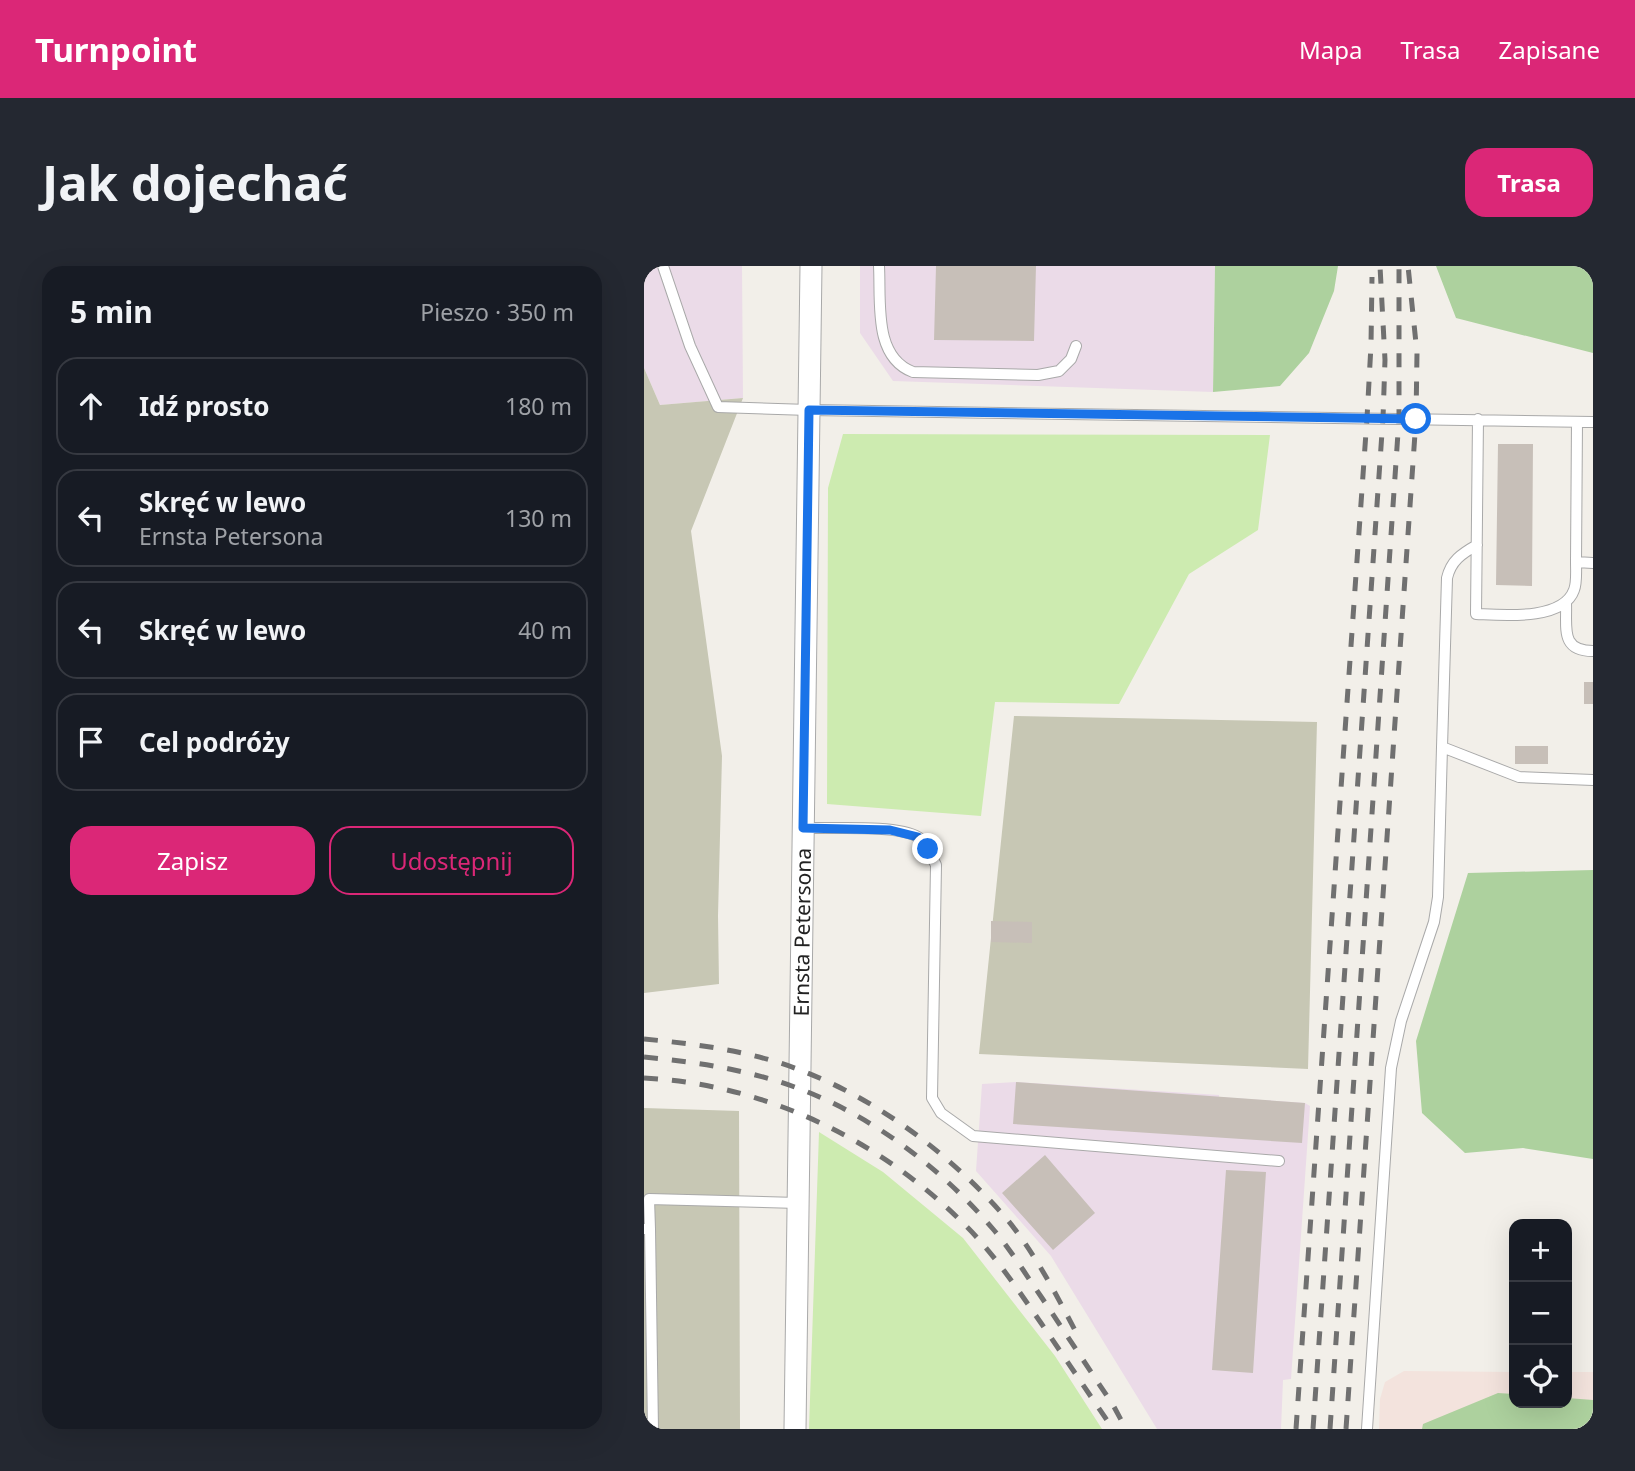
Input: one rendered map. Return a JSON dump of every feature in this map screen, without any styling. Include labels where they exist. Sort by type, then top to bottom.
[{"type":"street","name":"Ernsta Petersona","points":[[795,1429],[811,266]]},
{"type":"lane","points":[[663,266],[690,346],[718,407],[1593,422]]},
{"type":"lane","points":[[879,266],[883,336],[891,357],[901,367],[914,372],[1038,375],[1059,371],[1071,359],[1076,346]]},
{"type":"lane","points":[[1479,419],[1476,614],[1530,615],[1566,603],[1575,590],[1577,422]]},
{"type":"lane","points":[[1367,1429],[1391,1068],[1401,1021],[1434,922],[1438,897],[1447,578],[1450,566],[1462,553],[1477,545]]},
{"type":"lane","points":[[1576,562],[1593,563]]},
{"type":"lane","points":[[1566,603],[1570,644],[1580,651],[1593,651]]},
{"type":"lane","points":[[1442,747],[1519,777],[1593,780]]},
{"type":"lane","points":[[803,828],[890,830],[918,837],[928,849],[936,865],[932,1098],[941,1113],[973,1136],[1279,1161]]},
{"type":"lane","points":[[653,1429],[647,1228],[649,1199],[798,1203]]},
{"type":"shaded area","points":[[644,266],[742,266],[743,398],[660,405],[644,368]]},
{"type":"shaded area","points":[[860,266],[1215,266],[1213,392],[893,381],[860,333]]},
{"type":"shaded area","points":[[644,368],[660,405],[743,398],[691,531],[722,756],[719,984],[644,993]]},
{"type":"shaded area","points":[[1014,716],[1317,722],[1308,1069],[979,1054]]},
{"type":"shaded area","points":[[1016,1082],[1219,1095],[1305,1103],[1310,1106],[1291,1379],[1283,1380],[1281,1429],[1157,1429],[1051,1256],[976,1171],[982,1084]]},
{"type":"shaded area","points":[[644,1108],[739,1111],[740,1429],[644,1429]]},
{"type":"shaded area","points":[[1404,1371],[1509,1372],[1509,1408],[1572,1408],[1572,1372],[1593,1372],[1593,1429],[1379,1429],[1380,1399],[1385,1382]]},
{"type":"green space","points":[[1215,266],[1338,266],[1334,291],[1309,353],[1280,386],[1213,392]]},
{"type":"green space","points":[[1436,266],[1593,266],[1593,353],[1456,318]]},
{"type":"green space","points":[[843,434],[1270,435],[1258,530],[1189,574],[1119,704],[995,702],[981,816],[827,804],[828,488]]},
{"type":"green space","points":[[1593,870],[1593,1159],[1523,1148],[1465,1153],[1422,1113],[1416,1041],[1468,873]]},
{"type":"green space","points":[[819,1132],[883,1172],[963,1238],[1055,1356],[1102,1429],[809,1429]]},
{"type":"green space","points":[[1498,1393],[1509,1394],[1509,1408],[1572,1408],[1572,1398],[1593,1400],[1593,1429],[1422,1429],[1423,1424]]},
{"type":"building","points":[[936,266],[1036,266],[1034,341],[934,340]]},
{"type":"building","points":[[1498,444],[1533,444],[1532,586],[1496,585]]},
{"type":"building","points":[[1584,682],[1593,682],[1593,704],[1584,704]]},
{"type":"building","points":[[1515,746],[1548,746],[1548,764],[1515,764]]},
{"type":"building","points":[[991,921],[1032,922],[1032,943],[991,942]]},
{"type":"building","points":[[1016,1082],[1305,1103],[1302,1143],[1013,1124]]},
{"type":"building","points":[[1045,1155],[1095,1213],[1053,1250],[1002,1193]]},
{"type":"building","points":[[1226,1170],[1266,1172],[1253,1373],[1212,1370]]},
{"type":"railway","points":[[1313,1429],[1383,418],[1385,360],[1380,266]]},
{"type":"railway","points":[[1330,1429],[1399,418],[1399,266]]},
{"type":"railway","points":[[1346,1429],[1416,419],[1417,353],[1408,266]]},
{"type":"railway","points":[[1296,1429],[1367,418],[1372,277]]},
{"type":"railway","points":[[644,1039],[723,1049],[781,1063],[829,1082],[885,1113],[937,1151],[1006,1218],[1036,1260],[1078,1336]]},
{"type":"railway","points":[[644,1057],[723,1068],[781,1082],[854,1114],[905,1147],[952,1186],[1000,1237],[1113,1405],[1126,1429]]},
{"type":"railway","points":[[644,1078],[689,1083],[777,1105],[859,1143],[897,1167],[933,1195],[987,1249],[1024,1298],[1113,1429]]},
{"type":"route","points":[[928,849],[918,837],[890,830],[803,828],[809,410],[1416,419]]}]
